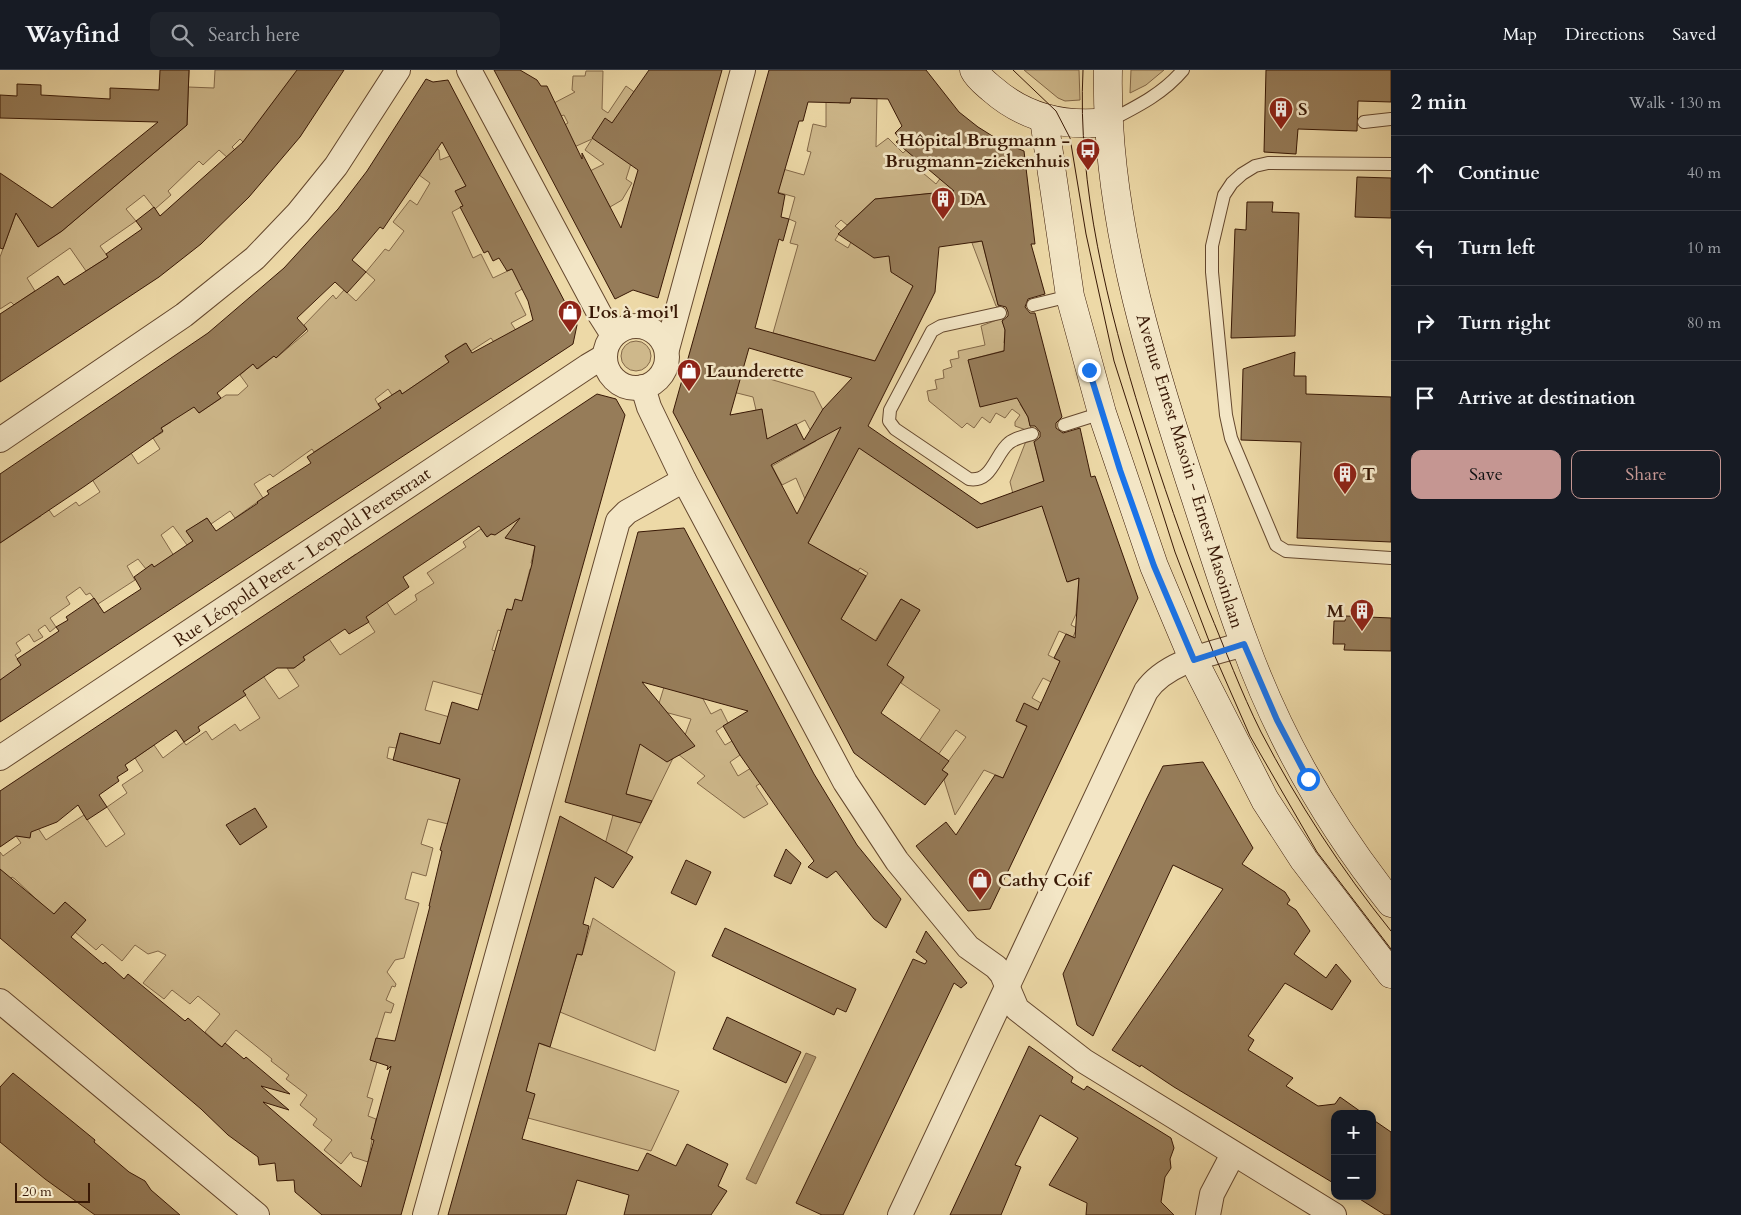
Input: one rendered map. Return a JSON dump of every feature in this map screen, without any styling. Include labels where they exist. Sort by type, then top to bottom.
[{"type":"street","points":[[0,440],[184,315],[255,258],[298,213],[336,166],[398,70]]},
{"type":"street","points":[[468,70],[598,313],[609,346],[606,366],[616,381],[624,386],[643,387],[660,377],[668,359],[667,350],[743,70]]},
{"type":"street","points":[[974,70],[1007,103],[1044,119],[1084,125],[1107,122]]},
{"type":"street","name":"Avenue Ernest Masoin - Ernest Masoinlaan","points":[[1108,70],[1107,122],[1119,214],[1133,284],[1150,350],[1244,644],[1277,720],[1308,779],[1342,836],[1391,903]]},
{"type":"street","points":[[1044,119],[1070,296],[1102,413],[1154,566],[1194,660],[1270,808],[1304,860],[1391,974]]},
{"type":"street","points":[[609,346],[630,326],[649,328],[657,333],[667,350]]},
{"type":"street","name":"Rue Léopold Peret - Leopold Peretstraat","points":[[0,758],[588,366],[609,346]]},
{"type":"street","points":[[643,387],[649,407],[684,480],[841,775],[897,861],[968,946],[996,967],[1013,1003],[1021,1014],[1060,1043],[1234,1154],[1334,1215]]},
{"type":"street","points":[[425,1215],[618,521],[627,512],[684,480]]},
{"type":"street","points":[[900,1215],[1146,691],[1152,682],[1168,669],[1244,644]]},
{"type":"street","points":[[0,1001],[257,1215]]},
{"type":"street","points":[[1208,1215],[1212,1194],[1234,1154]]},
{"type":"lane","points":[[1107,122],[1152,98],[1166,88],[1183,70]]},
{"type":"lane","points":[[1364,122],[1391,119]]},
{"type":"lane","points":[[1391,164],[1268,163],[1254,166],[1232,183],[1224,195],[1211,260],[1226,415],[1231,438],[1276,544],[1286,551],[1391,558]]},
{"type":"lane","points":[[1032,305],[1070,296]]},
{"type":"lane","points":[[1000,312],[941,326],[932,331],[890,410],[889,421],[895,429],[974,480],[988,474],[1009,442],[1032,434]]},
{"type":"lane","points":[[1064,425],[1102,413]]},
{"type":"shaded area","points":[[215,70],[299,70],[245,144],[240,139],[232,147],[236,151],[229,159],[219,150],[203,165],[199,161],[168,191],[171,195],[155,209],[144,195],[126,209],[136,221],[100,246],[108,257],[86,271],[70,248],[27,278],[35,291],[14,305],[11,302],[0,309],[0,257],[16,213],[38,247],[62,231],[187,125],[188,87],[214,88]]},
{"type":"shaded area","points":[[1024,70],[1079,70],[1080,100],[1065,101],[1058,98]]},
{"type":"shaded area","points":[[1131,70],[1164,70],[1146,85],[1130,93]]},
{"type":"shaded area","points":[[586,71],[603,71],[602,109],[608,113],[626,86],[665,114],[632,160],[626,179],[632,183],[622,200],[610,207],[590,171],[604,164],[585,150],[592,139],[572,148],[561,127],[568,123],[564,115],[561,116],[554,103],[575,92],[572,90],[573,76],[585,76]]},
{"type":"shaded area","points":[[826,96],[840,103],[850,103],[851,98],[877,99],[876,147],[888,138],[903,153],[913,144],[920,151],[910,162],[936,184],[956,157],[976,189],[875,199],[847,225],[841,220],[835,226],[841,231],[835,240],[848,248],[851,242],[889,256],[913,286],[875,361],[773,333],[798,245],[790,243],[796,222],[789,219],[795,197],[777,192],[783,169],[804,175],[811,152],[807,151],[813,124],[826,127]]},
{"type":"shaded area","points":[[429,144],[439,150],[440,160],[450,156],[466,186],[456,191],[463,206],[452,212],[473,258],[481,254],[493,278],[514,268],[524,288],[515,293],[526,315],[511,323],[519,335],[498,348],[491,338],[471,351],[465,343],[445,356],[449,362],[402,394],[400,390],[392,395],[388,389],[375,399],[381,409],[314,452],[312,449],[273,477],[270,474],[254,484],[263,498],[235,518],[230,511],[211,524],[207,518],[187,531],[193,541],[187,545],[173,526],[161,535],[174,556],[155,568],[146,569],[138,559],[127,566],[135,580],[98,604],[90,593],[86,595],[80,587],[66,597],[70,604],[50,618],[56,627],[50,632],[45,625],[38,630],[43,637],[34,642],[29,634],[16,643],[21,651],[15,655],[25,671],[0,680],[0,543],[41,516],[37,509],[45,504],[54,517],[76,502],[79,506],[100,492],[90,476],[131,453],[138,464],[160,449],[153,438],[163,432],[161,428],[171,422],[164,411],[186,395],[199,413],[226,395],[238,395],[248,386],[240,375],[253,364],[258,369],[274,356],[276,358],[308,331],[304,325],[333,295],[336,299],[344,290],[356,301],[375,280],[366,272],[385,249],[389,251],[404,231],[393,222],[410,200],[417,205],[430,183],[419,175]]},
{"type":"shaded area","points":[[982,241],[999,308],[996,306],[972,243]]},
{"type":"shaded area","points":[[1002,318],[1005,330],[1004,343],[1010,349],[968,360],[1022,396],[1023,402],[1020,404],[1028,417],[1031,428],[1026,430],[1015,426],[1015,422],[1020,415],[1012,409],[1005,418],[996,413],[990,423],[982,417],[974,428],[967,423],[962,428],[929,401],[927,391],[937,389],[935,380],[944,378],[943,370],[952,367],[950,360],[959,358],[958,351],[985,345],[981,326]]},
{"type":"shaded area","points":[[636,341],[642,342],[650,350],[650,362],[642,370],[636,371],[630,370],[622,362],[621,356],[622,350],[630,342]]},
{"type":"shaded area","points":[[739,370],[814,392],[823,410],[846,419],[805,499],[796,478],[782,485],[772,466],[816,441],[805,420],[764,441],[737,419],[756,410],[753,397],[733,392]]},
{"type":"shaded area","points":[[1033,437],[1068,582],[1079,578],[1076,614],[1071,625],[1077,628],[1073,637],[1059,631],[1048,655],[1060,661],[1051,682],[1043,678],[1032,698],[1041,703],[1038,710],[1024,704],[1016,721],[1028,727],[1003,778],[984,770],[955,815],[944,780],[948,774],[942,770],[966,737],[956,730],[938,755],[919,741],[940,710],[901,683],[904,677],[894,670],[867,696],[920,610],[901,599],[875,641],[841,619],[868,573],[860,568],[858,571],[819,550],[805,549],[859,447],[977,528],[1018,514],[1010,482],[1026,441]]},
{"type":"shaded area","points":[[523,513],[513,540],[535,546],[531,563],[536,565],[535,569],[530,569],[522,601],[512,610],[507,609],[501,631],[498,630],[492,650],[498,652],[487,696],[433,681],[425,710],[481,726],[472,753],[400,733],[396,748],[389,747],[387,758],[460,779],[448,824],[428,819],[421,844],[433,848],[426,876],[412,872],[405,899],[419,903],[404,958],[395,960],[387,972],[396,984],[395,987],[392,986],[386,1000],[394,1004],[391,1013],[385,1012],[370,1060],[377,1062],[367,1097],[373,1099],[368,1116],[376,1119],[368,1162],[353,1157],[351,1152],[341,1164],[324,1150],[332,1140],[313,1125],[317,1119],[300,1105],[307,1095],[286,1079],[289,1075],[271,1061],[272,1059],[236,1030],[222,1047],[205,1032],[220,1014],[198,996],[190,1004],[172,990],[164,999],[143,983],[166,955],[158,951],[148,954],[135,945],[122,961],[102,944],[96,950],[75,932],[86,920],[65,902],[53,915],[15,879],[12,877],[8,881],[0,875],[0,852],[3,856],[21,843],[16,836],[30,837],[32,819],[46,840],[84,815],[106,847],[125,834],[107,807],[127,793],[122,785],[143,771],[135,758],[154,745],[163,758],[184,742],[186,745],[206,731],[212,740],[235,724],[240,731],[260,718],[235,679],[257,667],[279,699],[299,686],[287,668],[294,668],[305,660],[303,656],[329,639],[340,655],[375,632],[334,569],[356,554],[395,615],[417,600],[415,595],[434,583],[427,573],[466,547],[463,542],[481,529],[487,537]]},
{"type":"shaded area","points":[[664,687],[702,697],[711,714],[721,709],[728,723],[716,731],[725,745],[732,741],[740,755],[730,762],[738,776],[751,768],[761,783],[756,786],[768,804],[744,818],[697,783],[705,776],[678,754],[691,719],[657,710]]},
{"type":"shaded area","points":[[636,742],[674,756],[652,801],[616,791]]},
{"type":"shaded area","points":[[613,815],[641,823],[620,865],[601,859]]},
{"type":"shaded area","points":[[593,918],[675,972],[655,1051],[560,1012],[577,954],[582,955]]},
{"type":"shaded area","points":[[535,1042],[679,1091],[651,1151],[528,1118],[526,1091],[532,1068]]},
{"type":"shaded area","points":[[806,1053],[816,1057],[756,1184],[746,1179]]},
{"type":"building","points":[[160,70],[189,70],[187,125],[62,231],[38,247],[16,213],[3,249],[0,248],[0,173],[52,208],[158,122],[0,118],[0,95],[17,96],[17,84],[41,85],[41,95],[110,99],[110,88],[159,90]]},
{"type":"building","points":[[297,70],[344,70],[300,137],[249,197],[201,244],[159,277],[0,382],[0,314],[58,276],[64,285],[108,257],[106,254],[142,229],[136,221],[154,207],[160,216],[243,142]]},
{"type":"building","points":[[494,70],[520,70],[537,80],[541,86],[547,86],[582,159],[582,153],[621,228],[638,170],[592,138],[605,118],[612,123],[649,70],[722,70],[658,298],[633,290],[615,299]]},
{"type":"building","points":[[769,70],[926,70],[959,112],[1002,142],[1024,151],[1035,244],[1031,244],[1045,294],[1028,299],[1025,307],[1030,313],[1035,313],[1062,417],[1056,423],[1056,428],[1063,433],[1080,428],[1091,477],[1095,476],[1138,598],[990,909],[968,911],[916,846],[946,822],[956,835],[995,775],[1003,778],[1027,726],[1016,721],[1024,703],[1038,710],[1060,661],[1054,658],[1066,634],[1075,638],[1079,578],[1067,582],[1042,506],[977,528],[859,448],[808,543],[866,576],[841,619],[876,641],[901,599],[920,610],[887,665],[904,677],[881,713],[949,761],[942,770],[948,774],[925,805],[854,753],[673,412]],"holes":[[[851,98],[888,99],[902,126],[895,133],[900,139],[896,142],[954,191],[875,199],[838,234],[874,258],[889,256],[891,272],[913,286],[875,361],[755,328],[779,239],[783,241],[789,219],[781,217],[785,195],[778,193],[799,121],[803,121],[808,102],[850,103]],[[982,241],[998,305],[1006,307],[1008,312],[1008,316],[1002,321],[1005,330],[1004,351],[968,360],[980,407],[1017,398],[1028,417],[1030,426],[1035,426],[1040,432],[1040,437],[1034,442],[1044,481],[981,504],[868,426],[935,292],[939,247]],[[749,348],[852,378],[823,409],[804,440],[796,424],[767,439],[762,409],[730,415]],[[841,427],[797,514],[771,465]]]},
{"type":"building","name":"S","points":[[1266,70],[1391,70],[1391,102],[1358,101],[1357,131],[1298,129],[1296,154],[1264,152]]},
{"type":"building","points":[[426,79],[433,82],[448,80],[577,325],[573,344],[0,722],[0,680],[21,665],[17,659],[59,631],[56,627],[68,620],[66,617],[94,598],[104,613],[141,589],[134,577],[152,564],[154,567],[193,541],[186,531],[207,518],[216,531],[258,503],[269,494],[267,491],[311,463],[307,457],[381,408],[378,404],[400,390],[402,394],[449,362],[445,356],[466,343],[472,353],[533,320],[528,301],[512,269],[507,271],[499,258],[493,261],[488,251],[484,253],[460,207],[463,206],[455,191],[466,186],[442,142],[383,229],[380,227],[352,260],[366,272],[347,293],[335,282],[297,318],[307,329],[276,358],[274,356],[257,369],[253,364],[217,393],[221,398],[199,413],[194,407],[161,428],[163,431],[0,543],[0,474],[208,333],[284,268],[338,209],[367,171]]},
{"type":"building","points":[[1357,177],[1391,178],[1391,218],[1355,217]]},
{"type":"building","points":[[1247,202],[1273,202],[1272,212],[1299,213],[1295,336],[1231,338],[1235,229],[1246,230]]},
{"type":"building","name":"T","points":[[1295,352],[1294,376],[1306,376],[1306,394],[1391,397],[1391,542],[1297,538],[1301,442],[1241,440],[1243,369]]},
{"type":"building","points":[[597,394],[616,399],[625,415],[401,1215],[322,1215],[295,1192],[294,1180],[277,1181],[275,1163],[259,1165],[258,1157],[228,1135],[201,1109],[0,938],[0,869],[54,914],[65,902],[86,920],[71,937],[103,964],[105,962],[124,979],[128,974],[185,1021],[188,1018],[219,1045],[222,1047],[225,1043],[244,1059],[246,1057],[290,1094],[261,1086],[289,1110],[263,1102],[361,1187],[374,1140],[371,1139],[391,1066],[387,1070],[388,1066],[370,1060],[376,1038],[395,1041],[430,906],[442,851],[440,850],[460,779],[393,760],[400,733],[440,744],[452,702],[478,710],[507,609],[512,610],[515,599],[522,601],[532,564],[535,546],[505,538],[520,518],[495,535],[491,534],[487,537],[479,526],[403,577],[409,587],[366,617],[369,622],[349,634],[345,629],[303,657],[305,660],[294,668],[277,668],[243,691],[246,695],[198,727],[200,731],[184,742],[176,730],[125,765],[128,770],[117,777],[119,781],[99,795],[107,807],[87,820],[78,805],[57,822],[31,832],[30,838],[16,836],[0,847],[0,791]]},
{"type":"building","points":[[684,528],[814,774],[857,845],[901,899],[886,928],[874,919],[836,871],[827,878],[808,867],[814,861],[740,755],[723,726],[748,711],[642,682],[695,746],[667,762],[640,744],[626,794],[652,801],[641,823],[565,802],[638,532]]},
{"type":"building","name":"M","points":[[1346,616],[1391,618],[1391,651],[1344,650],[1345,644],[1333,644],[1334,621],[1345,621]]},
{"type":"building","points":[[1203,762],[1253,848],[1242,864],[1285,892],[1290,900],[1287,904],[1296,910],[1310,931],[1294,954],[1326,978],[1336,964],[1351,981],[1332,1010],[1285,983],[1248,1036],[1254,1040],[1248,1050],[1293,1078],[1286,1086],[1318,1106],[1335,1104],[1340,1097],[1358,1110],[1331,1110],[1331,1182],[1141,1065],[1140,1067],[1112,1050],[1223,889],[1173,865],[1093,1036],[1077,1025],[1063,974],[1163,766]]},
{"type":"building","points":[[255,808],[267,827],[240,845],[226,825]]},
{"type":"building","points":[[560,816],[633,857],[613,888],[595,877],[583,924],[589,926],[582,955],[577,954],[550,1047],[539,1043],[526,1091],[535,1094],[522,1139],[638,1171],[647,1153],[676,1166],[687,1144],[728,1164],[718,1186],[727,1191],[711,1215],[624,1215],[629,1195],[577,1180],[566,1215],[448,1215]]},
{"type":"building","points":[[786,849],[801,863],[791,884],[774,876]]},
{"type":"building","points":[[686,860],[711,872],[696,905],[671,893]]},
{"type":"building","points":[[725,928],[856,989],[846,1012],[837,1008],[834,1015],[712,956]]},
{"type":"building","points":[[926,931],[967,983],[961,988],[954,983],[843,1215],[822,1215],[796,1203],[913,959],[925,964],[927,961],[916,952]]},
{"type":"building","points":[[727,1017],[801,1052],[786,1083],[713,1049]]},
{"type":"building","points":[[1029,1046],[1073,1077],[1071,1082],[1084,1090],[1087,1086],[1171,1138],[1174,1148],[1170,1159],[1171,1168],[1165,1177],[1161,1202],[1174,1215],[1086,1215],[1087,1203],[1049,1185],[1078,1138],[1040,1115],[1015,1165],[1021,1167],[1001,1215],[950,1215]]},
{"type":"building","points":[[13,1073],[95,1140],[94,1142],[129,1172],[145,1181],[151,1190],[180,1215],[95,1215],[45,1179],[0,1142],[0,1087]]},
{"type":"building","points":[[1376,1122],[1391,1132],[1391,1215],[1385,1215],[1361,1200],[1376,1200]]},
{"type":"tram line","points":[[1013,70],[1056,111],[1070,138],[1086,234],[1114,361],[1175,552],[1214,654],[1250,736],[1317,852],[1391,949]]},
{"type":"tram line","points":[[1083,70],[1082,114],[1085,158],[1098,246],[1129,376],[1165,490],[1208,608],[1261,732],[1321,835],[1391,931]]},
{"type":"place","name":"S","points":[[1281,130]]},
{"type":"place","name":"Hôpital Brugmann - Brugmann-ziekenhuis","points":[[1088,171]]},
{"type":"place","name":"DA","points":[[943,220]]},
{"type":"place","name":"L'os à moi'l","points":[[570,333]]},
{"type":"place","name":"Launderette","points":[[689,392]]},
{"type":"place","name":"T","points":[[1345,495]]},
{"type":"place","name":"M","points":[[1362,632]]},
{"type":"place","name":"Cathy Coif","points":[[980,901]]},
{"type":"route","points":[[1089,370],[1120,470],[1154,566],[1194,660],[1244,644],[1277,720],[1308,779]]}]
